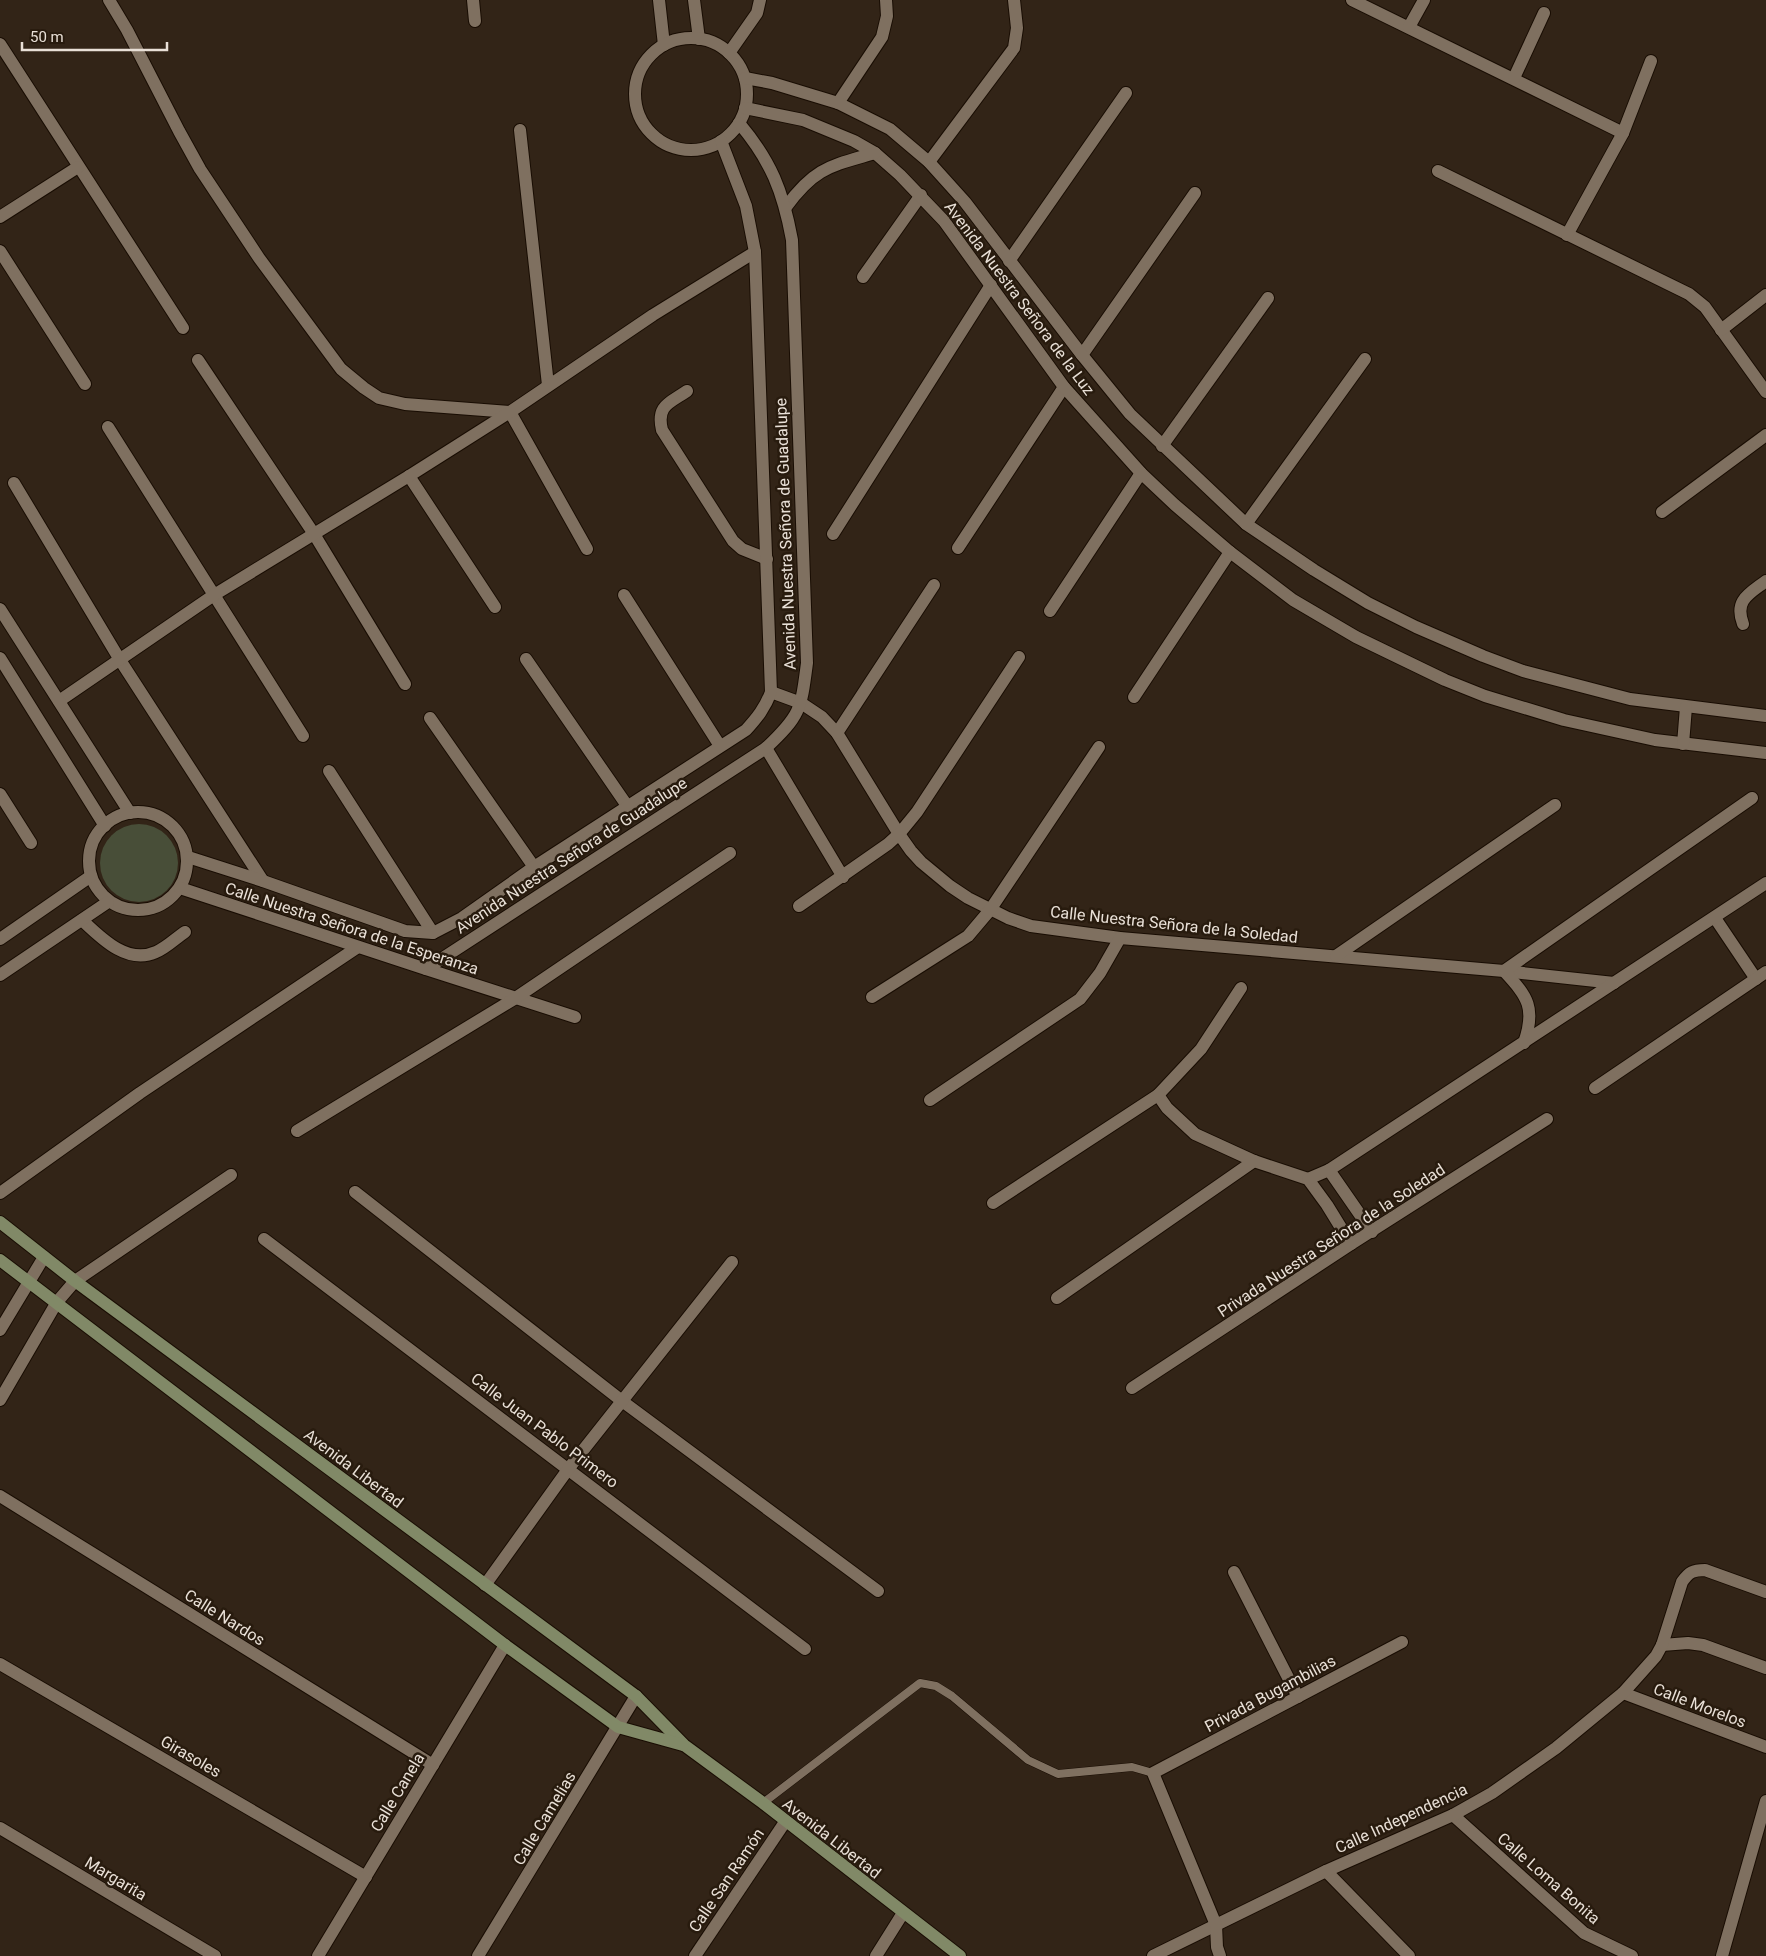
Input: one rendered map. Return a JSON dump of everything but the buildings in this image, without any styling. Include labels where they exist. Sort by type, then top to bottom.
[{"type":"main road","name":"Avenida Libertad","points":[[0,1222],[44,1257],[636,1696],[684,1745],[763,1803],[903,1914],[960,1956]]},
{"type":"main road","name":"Avenida Libertad","points":[[0,1260],[505,1645],[618,1727],[684,1745]]},
{"type":"street","points":[[109,0],[127,30],[178,131],[205,176],[259,258],[340,369],[379,398],[405,404],[510,412]]},
{"type":"street","points":[[473,0],[476,21]]},
{"type":"street","points":[[659,0],[664,46]]},
{"type":"street","points":[[694,0],[699,39]]},
{"type":"street","points":[[729,53],[757,13],[760,0]]},
{"type":"street","points":[[838,104],[882,37],[888,16],[886,0]]},
{"type":"street","points":[[929,162],[1014,48],[1017,28],[1014,0]]},
{"type":"street","points":[[1352,0],[1623,132]]},
{"type":"street","points":[[1409,27],[1424,0]]},
{"type":"street","points":[[1514,78],[1544,13]]},
{"type":"street","points":[[681,39],[699,39],[715,44],[729,53],[738,64],[745,78],[747,93],[745,108],[739,123],[721,141],[696,149],[681,149],[658,141],[645,128],[636,111],[634,92],[639,74],[649,58],[664,46],[681,39]]},
{"type":"street","points":[[0,44],[183,328]]},
{"type":"street","points":[[1567,235],[1623,132],[1651,61]]},
{"type":"street","name":"Avenida Nuestra Señora de la Luz","points":[[745,78],[772,83],[838,104],[890,128],[929,162],[964,202],[1130,414],[1246,524],[1314,570],[1368,603],[1483,656],[1523,671],[1630,699],[1766,716]]},
{"type":"street","points":[[1009,261],[1126,94]]},
{"type":"street","name":"Avenida Nuestra Señora de la Luz","points":[[745,108],[803,120],[854,141],[875,153],[921,195],[944,222],[1064,387],[1141,472],[1175,505],[1230,552],[1293,600],[1356,637],[1445,680],[1485,696],[1564,720],[1683,744],[1766,753]]},
{"type":"street","name":"Avenida Nuestra Señora de Guadalupe","points":[[426,969],[766,748],[785,731],[795,717],[801,703],[807,663],[792,240],[786,207],[773,172],[756,143],[739,123]]},
{"type":"street","points":[[520,130],[548,384]]},
{"type":"street","name":"Avenida Nuestra Señora de Guadalupe","points":[[433,933],[462,918],[534,867],[746,730],[765,708],[771,692],[755,252],[746,206],[721,141]]},
{"type":"street","points":[[786,207],[799,189],[813,176],[835,164],[875,153]]},
{"type":"street","points":[[0,217],[78,166]]},
{"type":"street","points":[[1438,171],[1689,294],[1705,307],[1766,392]]},
{"type":"street","points":[[1082,355],[1195,193]]},
{"type":"street","points":[[864,277],[921,195]]},
{"type":"street","points":[[0,251],[84,384]]},
{"type":"street","points":[[58,701],[214,595],[510,412],[548,384],[653,315],[755,252]]},
{"type":"street","points":[[833,534],[991,285]]},
{"type":"street","points":[[1720,330],[1766,295]]},
{"type":"street","points":[[1162,446],[1268,298]]},
{"type":"street","points":[[1246,524],[1365,359]]},
{"type":"street","points":[[198,360],[314,534],[405,684]]},
{"type":"street","points":[[958,548],[1064,387]]},
{"type":"street","points":[[688,391],[664,407],[660,415],[662,430],[733,541],[742,549],[767,560]]},
{"type":"street","points":[[510,412],[588,549]]},
{"type":"street","points":[[108,427],[303,736]]},
{"type":"street","points":[[1662,512],[1766,435]]},
{"type":"street","points":[[1050,610],[1141,472]]},
{"type":"street","points":[[409,476],[495,607]]},
{"type":"street","points":[[14,483],[120,660],[263,881]]},
{"type":"street","points":[[1134,697],[1230,552]]},
{"type":"street","points":[[1743,624],[1739,614],[1742,600],[1766,581]]},
{"type":"street","points":[[837,733],[934,585]]},
{"type":"street","points":[[624,595],[720,746]]},
{"type":"street","points":[[0,609],[130,813]]},
{"type":"street","points":[[799,906],[843,877],[899,834],[917,812],[1019,657]]},
{"type":"street","points":[[0,658],[105,826]]},
{"type":"street","points":[[526,659],[628,807]]},
{"type":"street","name":"Calle Nuestra Señora de la Soledad","points":[[771,692],[801,703],[822,717],[837,733],[899,834],[911,851],[934,873],[950,886],[990,910],[1031,926],[1120,938],[1504,971],[1614,983]]},
{"type":"street","points":[[1683,744],[1686,707]]},
{"type":"street","points":[[430,718],[534,867]]},
{"type":"street","points":[[872,998],[968,936],[990,910],[1099,747]]},
{"type":"street","points":[[766,748],[843,877]]},
{"type":"street","points":[[329,771],[433,933]]},
{"type":"street","points":[[0,794],[31,843]]},
{"type":"street","points":[[1524,1043],[1530,1023],[1528,1005],[1519,987],[1504,971],[1752,798]]},
{"type":"street","points":[[1336,956],[1555,805]]},
{"type":"street","points":[[147,812],[162,817],[175,827],[184,841],[188,857],[186,873],[180,888],[169,900],[155,908],[139,911],[123,909],[108,902],[98,890],[91,876],[89,862],[96,836],[113,820],[130,813],[147,812]]},
{"type":"street","points":[[297,1131],[514,999],[730,853]]},
{"type":"street","name":"Calle Nuestra Señora de la Esperanza","points":[[188,857],[263,881],[406,932],[433,933]]},
{"type":"street","points":[[0,939],[91,876]]},
{"type":"street","points":[[1308,1179],[1329,1170],[1766,883]]},
{"type":"street","name":"Calle Nuestra Señora de la Esperanza","points":[[180,888],[574,1018]]},
{"type":"street","points":[[0,975],[108,902]]},
{"type":"street","points":[[1595,1088],[1761,975],[1715,918]]},
{"type":"street","points":[[82,920],[108,943],[122,951],[139,957],[157,952],[185,932]]},
{"type":"street","points":[[930,1100],[1080,999],[1100,973],[1120,938]]},
{"type":"street","points":[[0,1194],[140,1093],[358,946]]},
{"type":"street","points":[[993,1203],[1158,1095],[1201,1049],[1241,988]]},
{"type":"street","points":[[1158,1095],[1167,1108],[1195,1134],[1254,1161],[1308,1179],[1327,1205],[1351,1244]]},
{"type":"street","name":"Privada Nuestra Señora de la Soledad","points":[[1132,1388],[1351,1244],[1547,1119]]},
{"type":"street","points":[[1057,1298],[1254,1161]]},
{"type":"street","points":[[1329,1170],[1372,1232]]},
{"type":"street","points":[[0,1400],[57,1302],[75,1280],[231,1175]]},
{"type":"street","points":[[355,1192],[622,1401],[878,1591]]},
{"type":"street","name":"Calle Juan Pablo Primero","points":[[264,1239],[569,1468],[805,1649]]},
{"type":"street","points":[[0,1330],[44,1257]]},
{"type":"street","points":[[485,1585],[569,1468],[732,1262]]},
{"type":"street","name":"Calle Nardos","points":[[0,1496],[433,1765]]},
{"type":"street","name":"Calle Independencia","points":[[1152,1956],[1326,1871],[1453,1815],[1492,1792],[1556,1748],[1623,1693],[1646,1669],[1662,1645],[1682,1582],[1694,1570],[1704,1570],[1766,1592]]},
{"type":"street","points":[[1234,1572],[1298,1697]]},
{"type":"street","name":"Privada Bugambilias","points":[[1153,1773],[1402,1642]]},
{"type":"street","points":[[1662,1645],[1688,1643],[1703,1645],[1766,1668]]},
{"type":"street","name":"Calle Canela","points":[[318,1956],[505,1645]]},
{"type":"street","name":"Girasoles","points":[[0,1664],[366,1877]]},
{"type":"street","name":"Calle Morelos","points":[[1623,1693],[1766,1747]]},
{"type":"street","name":"Calle Camelias","points":[[478,1956],[636,1696]]},
{"type":"street","points":[[1153,1773],[1216,1925],[1216,1947],[1220,1956]]},
{"type":"street","points":[[1722,1956],[1766,1801]]},
{"type":"street","name":"Calle Loma Bonita","points":[[1453,1815],[1584,1933],[1632,1956]]},
{"type":"street","name":"Calle San Ramón","points":[[695,1956],[785,1822]]},
{"type":"street","name":"Margarita","points":[[0,1828],[214,1956]]},
{"type":"street","points":[[1326,1871],[1409,1956]]},
{"type":"street","points":[[876,1956],[903,1914]]},
{"type":"lane","points":[[763,1803],[920,1683],[936,1686],[952,1696],[1028,1760],[1058,1774],[1132,1767],[1153,1773]]},
{"type":"green space","points":[[139,824],[154,827],[171,841],[175,848],[178,863],[175,878],[161,895],[154,899],[139,902],[124,899],[107,885],[103,878],[100,863],[103,848],[117,831],[124,827]]}]
